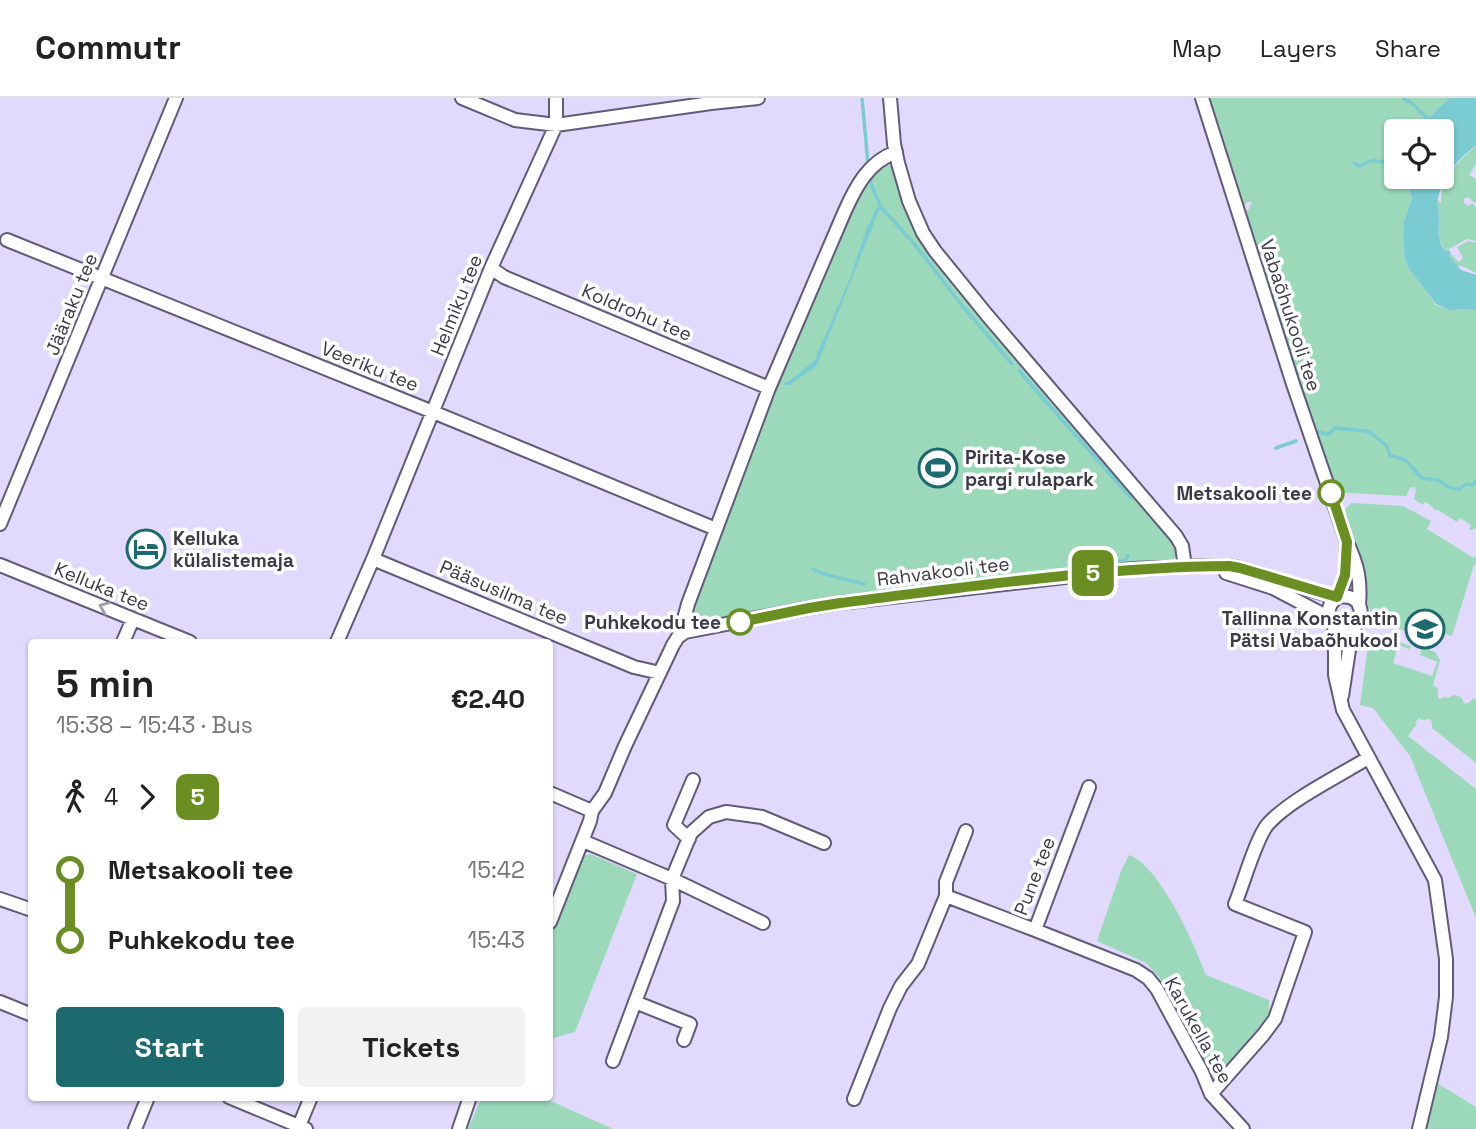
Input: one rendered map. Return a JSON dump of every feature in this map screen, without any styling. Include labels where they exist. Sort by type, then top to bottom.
[{"type":"street","name":"Jääraku tee","points":[[0,524],[176,98]]},
{"type":"street","points":[[462,98],[515,120],[556,125],[758,98]]},
{"type":"street","name":"Helmiku tee","points":[[338,639],[491,268],[556,125],[556,98]]},
{"type":"street","points":[[890,98],[896,152],[909,201],[918,225],[928,241],[1179,541],[1185,567]]},
{"type":"street","name":"Vabaõhukooli tee","points":[[1202,98],[1280,346],[1347,542],[1356,561],[1360,606]]},
{"type":"street","points":[[553,915],[583,841],[592,811],[605,793],[676,640],[687,631],[684,622],[686,610],[769,388],[855,189],[880,159],[896,152]]},
{"type":"street","name":"Veeriku tee","points":[[7,240],[716,529]]},
{"type":"street","name":"Koldrohu tee","points":[[491,268],[504,277],[769,388]]},
{"type":"street","name":"Vabaõhukooli tee","points":[[1337,597],[1345,575],[1347,542]]},
{"type":"street","name":"Pääsusilma tee","points":[[373,559],[635,667],[660,673]]},
{"type":"street","name":"Kelluka tee","points":[[0,565],[183,639]]},
{"type":"street","name":"Rahvakooli tee","points":[[1206,566],[1273,588],[1331,621]]},
{"type":"street","name":"Rahvakooli tee","points":[[687,631],[840,603],[1146,568],[1229,566],[1337,597]]},
{"type":"street","points":[[1341,699],[1350,643],[1360,616],[1360,606],[1348,596],[1337,597],[1329,608],[1335,635],[1336,685],[1343,710],[1435,880],[1446,959],[1446,998],[1441,1037],[1419,1129]]},
{"type":"street","points":[[124,639],[133,619]]},
{"type":"street","points":[[1331,621],[1345,628],[1356,623]]},
{"type":"street","points":[[1211,1094],[1275,1018],[1305,932],[1235,904],[1258,844],[1267,825],[1290,805],[1368,758]]},
{"type":"street","points":[[689,839],[674,825],[693,780]]},
{"type":"street","name":"Pune tee","points":[[946,897],[1035,930],[1089,787]]},
{"type":"street","points":[[553,794],[592,811]]},
{"type":"street","points":[[613,1061],[673,901],[672,880],[691,833],[709,817],[726,812],[762,817],[824,843]]},
{"type":"street","points":[[853,1098],[890,1007],[901,986],[918,964],[946,897],[946,882],[966,831]]},
{"type":"street","points":[[583,841],[763,923]]},
{"type":"street","points":[[0,899],[28,909]]},
{"type":"street","name":"Karukella tee","points":[[1035,930],[1136,970],[1148,978],[1157,989],[1211,1094],[1243,1129]]},
{"type":"street","points":[[0,1002],[28,1013]]},
{"type":"street","points":[[635,1002],[690,1024],[684,1040]]},
{"type":"street","points":[[135,1129],[146,1101]]},
{"type":"street","points":[[239,1101],[303,1128],[310,1101]]},
{"type":"street","points":[[459,1129],[469,1101]]},
{"type":"shaded area","points":[[1208,98],[1450,98],[1430,119],[1384,119],[1384,189],[1410,189],[1412,199],[1404,221],[1405,259],[1409,269],[1436,305],[1451,311],[1476,310],[1476,528],[1469,530],[1471,525],[1460,518],[1457,522],[1425,502],[1423,505],[1414,499],[1414,487],[1410,488],[1406,496],[1346,493],[1335,486],[1243,213],[1249,209],[1252,202],[1241,208]]},
{"type":"shaded area","points":[[1450,98],[1476,98],[1476,146],[1454,166],[1454,119],[1430,119]]},
{"type":"shaded area","points":[[1476,147],[1476,164],[1469,175],[1476,179],[1476,203],[1467,197],[1464,203],[1469,206],[1472,203],[1476,207],[1476,241],[1467,239],[1445,251],[1439,238],[1438,200],[1441,203],[1443,189],[1454,189],[1454,168]]},
{"type":"shaded area","points":[[883,165],[893,167],[911,217],[1175,544],[1177,555],[1168,562],[1126,564],[691,622],[688,615],[777,380],[858,189]]},
{"type":"shaded area","points":[[1410,189],[1440,189],[1438,201],[1439,237],[1445,251],[1449,250],[1451,254],[1448,255],[1461,270],[1476,275],[1476,310],[1451,311],[1436,304],[1409,269],[1403,239],[1404,221],[1412,199]]},
{"type":"shaded area","points":[[868,224],[873,226],[817,365],[791,385],[784,385],[815,360],[850,278]]},
{"type":"shaded area","points":[[1468,241],[1476,243],[1476,273],[1457,266],[1447,255],[1451,254],[1459,262],[1463,258],[1457,247]]},
{"type":"shaded area","points":[[1352,503],[1403,506],[1431,521],[1427,529],[1474,558],[1476,555],[1476,564],[1452,636],[1422,627],[1418,634],[1414,634],[1375,620],[1368,604],[1365,576],[1344,515],[1346,508]]},
{"type":"shaded area","points":[[1373,633],[1411,646],[1409,652],[1409,649],[1398,645],[1393,663],[1432,676],[1437,662],[1420,655],[1422,647],[1435,652],[1440,660],[1433,685],[1438,688],[1438,698],[1454,695],[1461,697],[1465,704],[1473,698],[1476,699],[1476,763],[1432,728],[1430,719],[1419,718],[1408,736],[1476,789],[1476,918],[1410,756],[1373,708],[1360,705],[1369,639]]},
{"type":"shaded area","points":[[590,854],[637,874],[575,1032],[553,1038],[553,926],[583,856]]},
{"type":"shaded area","points":[[1129,855],[1153,874],[1164,890],[1194,945],[1206,975],[1269,1000],[1269,1014],[1230,1063],[1217,1066],[1205,1060],[1159,977],[1146,963],[1097,941]]},
{"type":"shaded area","points":[[1437,1083],[1476,1107],[1476,1129],[1426,1129]]},
{"type":"shaded area","points":[[480,1101],[551,1101],[613,1129],[468,1129]]},
{"type":"waterway","points":[[862,98],[868,164]]},
{"type":"waterway","points":[[1404,99],[1428,119]]},
{"type":"waterway","points":[[1354,163],[1359,166],[1373,160],[1384,162]]},
{"type":"waterway","points":[[869,176],[881,207],[1012,364]]},
{"type":"waterway","points":[[870,228],[877,210],[881,207]]},
{"type":"waterway","points":[[1019,371],[1131,498]]},
{"type":"waterway","points":[[1318,432],[1329,434],[1335,428],[1366,431],[1386,445],[1390,455],[1405,460],[1422,478],[1438,480],[1456,489],[1476,482]]},
{"type":"waterway","points":[[1276,448],[1296,441]]},
{"type":"waterway","points":[[1119,561],[1125,561],[1128,555]]},
{"type":"waterway","points":[[1093,560],[1106,561]]},
{"type":"waterway","points":[[813,569],[864,584]]},
{"type":"bus line","name":"5","points":[[740,622],[840,603],[1159,567],[1229,566],[1337,597],[1345,575],[1347,542],[1331,493]]},
{"type":"place","name":"Pirita-Kose pargi rulapark","points":[[938,468]]},
{"type":"place","name":"Metsakooli tee","points":[[1331,493]]},
{"type":"place","name":"Kelluka külalistemaja","points":[[146,549]]},
{"type":"place","name":"Puhkekodu tee","points":[[740,622]]},
{"type":"place","name":"Tallinna Konstantin Pätsi Vabaõhukool","points":[[1425,629]]}]
